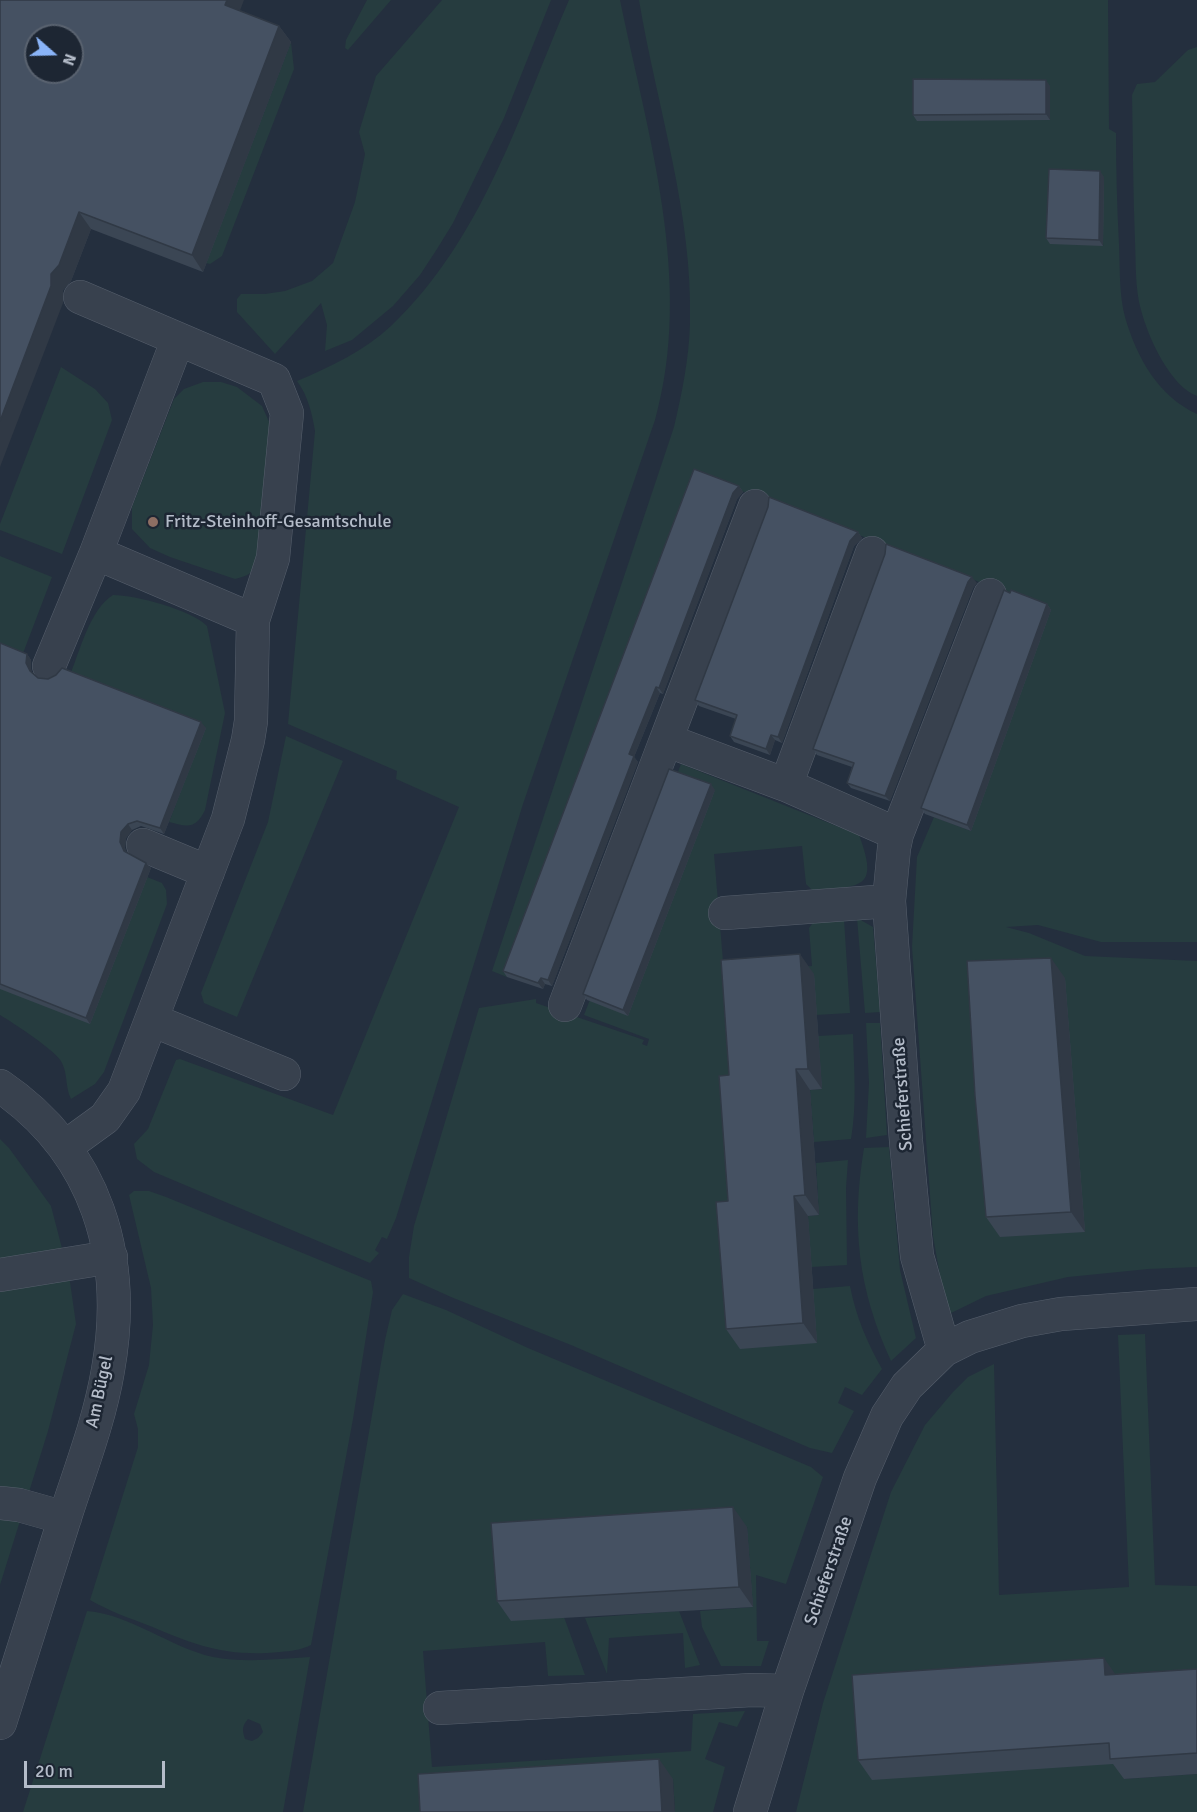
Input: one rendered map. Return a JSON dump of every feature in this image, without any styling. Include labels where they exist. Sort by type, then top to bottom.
[{"type":"street","points":[[65,1147],[105,1118],[124,1091],[228,819],[251,721],[253,620],[273,558],[287,413],[274,380],[80,297]]},
{"type":"street","points":[[49,666],[96,553],[178,339]]},
{"type":"street","points":[[565,1005],[755,506]]},
{"type":"street","points":[[96,553],[253,620]]},
{"type":"street","points":[[786,784],[872,553]]},
{"type":"street","name":"Schieferstraße","points":[[944,1350],[918,1256],[906,1141],[889,901],[897,834],[990,595]]},
{"type":"street","points":[[666,740],[786,784],[897,834]]},
{"type":"street","points":[[143,845],[208,872]]},
{"type":"street","points":[[725,913],[889,901]]},
{"type":"street","points":[[152,1020],[284,1074]]},
{"type":"street","name":"Am Bügel","points":[[0,1086],[19,1099],[65,1147],[89,1186],[111,1257],[114,1309],[108,1370],[89,1443],[0,1724]]},
{"type":"street","points":[[0,1275],[111,1257]]},
{"type":"street","name":"Schieferstraße","points":[[750,1812],[787,1691],[860,1479],[886,1416],[907,1386],[944,1350],[970,1338],[1022,1320],[1060,1314],[1197,1304]]},
{"type":"street","points":[[0,1503],[19,1505],[65,1518]]},
{"type":"street","points":[[440,1708],[752,1689],[787,1691]]},
{"type":"green space","points":[[367,0],[391,0],[348,50],[345,48],[346,40]]},
{"type":"green space","points":[[442,0],[551,0],[504,118],[453,223],[420,275],[393,306],[352,340],[325,351],[327,325],[321,303],[275,354],[237,312],[237,299],[241,294],[285,291],[312,281],[333,263],[355,202],[365,154],[359,132],[376,76]]},
{"type":"green space","points":[[569,0],[620,0],[654,156],[663,209],[670,315],[666,368],[655,420],[523,804],[396,1218],[387,1239],[382,1237],[375,1250],[379,1253],[370,1263],[154,1172],[137,1159],[134,1144],[148,1129],[176,1060],[180,1059],[333,1115],[459,807],[396,779],[397,771],[288,724],[315,431],[309,405],[297,381],[346,358],[381,335],[423,292],[451,254],[496,173]]},
{"type":"green space","points":[[639,0],[1108,0],[1109,129],[1116,133],[1120,281],[1123,308],[1136,347],[1151,374],[1171,397],[1197,414],[1197,942],[1101,942],[1038,925],[1006,927],[1029,933],[1085,956],[1197,961],[1197,1267],[1068,1277],[986,1296],[947,1315],[933,1236],[912,947],[917,857],[934,817],[971,831],[1015,596],[698,475],[507,977],[492,971],[674,427],[687,363],[690,323],[686,241]]},
{"type":"green space","points":[[291,42],[294,69],[222,256],[210,264],[206,263]]},
{"type":"green space","points":[[1197,47],[1197,396],[1187,391],[1169,372],[1149,333],[1139,302],[1136,268],[1132,95],[1137,84],[1155,82],[1188,50]]},
{"type":"green space","points":[[61,367],[95,389],[108,403],[112,420],[62,554],[0,530],[0,524]]},
{"type":"green space","points":[[203,382],[221,382],[237,387],[262,406],[270,424],[258,561],[250,573],[235,579],[150,548],[132,529],[132,507],[174,399],[184,389]]},
{"type":"green space","points":[[0,556],[52,577],[22,656],[0,647]]},
{"type":"green space","points":[[113,595],[135,598],[176,609],[200,620],[207,626],[225,713],[205,810],[198,821],[191,825],[169,822],[205,728],[70,675],[92,620],[105,601]]},
{"type":"green space","points":[[286,736],[343,761],[237,1017],[204,1003],[201,993],[268,822]]},
{"type":"green space","points":[[681,764],[859,835],[865,853],[866,876],[861,882],[843,888],[813,891],[806,884],[802,846],[714,854],[724,973],[812,966],[809,928],[815,920],[844,919],[850,1013],[816,1015],[736,980],[813,1289],[850,1286],[863,1329],[882,1369],[862,1395],[845,1387],[838,1403],[854,1411],[832,1453],[810,1448],[409,1278],[409,1257],[414,1226],[479,1008],[536,999],[536,1003],[644,1040],[642,1044],[647,1046],[649,1039],[584,1015]]},
{"type":"green space","points":[[147,877],[162,883],[166,890],[167,904],[104,1072],[95,1084],[71,1099],[64,1068],[58,1058],[0,1015],[0,988]]},
{"type":"green space","points":[[857,918],[873,927],[880,1012],[865,1013]]},
{"type":"green space","points":[[866,1023],[880,1023],[887,1135],[866,1138],[869,1083]]},
{"type":"green space","points":[[853,1034],[855,1100],[851,1139],[814,1142],[810,1090],[822,1089],[818,1036]]},
{"type":"green space","points":[[0,1139],[51,1206],[69,1275],[76,1324],[48,1431],[0,1585]]},
{"type":"green space","points":[[889,1147],[900,1270],[916,1338],[891,1361],[871,1308],[860,1257],[858,1231],[858,1204],[864,1148]]},
{"type":"green space","points":[[848,1160],[847,1265],[811,1267],[808,1216],[819,1215],[816,1163]]},
{"type":"green space","points":[[134,1191],[149,1191],[166,1197],[371,1281],[373,1292],[353,1419],[311,1645],[307,1647],[292,1651],[261,1653],[213,1648],[167,1633],[90,1600],[138,1447],[138,1429],[134,1414],[149,1365],[153,1325],[151,1288],[129,1195]]},
{"type":"green space","points":[[403,1294],[446,1310],[528,1348],[811,1467],[823,1477],[786,1584],[756,1575],[757,1641],[769,1641],[761,1666],[721,1666],[702,1627],[700,1611],[753,1607],[747,1527],[564,1617],[585,1675],[548,1676],[545,1642],[423,1651],[432,1767],[691,1751],[693,1714],[745,1711],[737,1727],[719,1722],[705,1759],[725,1767],[713,1812],[675,1812],[673,1779],[511,1788],[433,1812],[303,1812],[385,1340],[392,1310]]},
{"type":"green space","points":[[1145,1334],[1155,1585],[1197,1586],[1197,1690],[1123,1763],[1124,1779],[1197,1774],[1197,1812],[796,1812],[823,1703],[891,1492],[925,1425],[968,1377],[994,1364],[999,1595],[1129,1587],[1118,1335]]},
{"type":"green space","points":[[87,1611],[119,1618],[181,1646],[213,1657],[249,1660],[310,1657],[283,1812],[23,1812]],"holes":[[[248,1719],[260,1724],[263,1732],[258,1738],[252,1741],[245,1739],[243,1728]]]},
{"type":"green space","points":[[679,1611],[700,1665],[685,1668],[683,1633],[609,1638],[607,1674],[585,1618]]},
{"type":"building","points":[[0,0],[227,0],[225,5],[279,26],[192,255],[79,212],[59,265],[51,274],[51,286],[0,421]]},
{"type":"building","points":[[913,79],[1046,80],[1046,114],[913,115]]},
{"type":"building","points":[[1049,169],[1100,171],[1099,240],[1046,238]]},
{"type":"building","points":[[694,469],[739,486],[733,493],[659,688],[656,687],[629,754],[634,756],[548,980],[541,978],[538,983],[503,971]]},
{"type":"building","points":[[769,497],[858,532],[850,541],[778,737],[771,735],[766,749],[730,736],[737,715],[695,700],[768,507]]},
{"type":"building","points":[[886,544],[972,577],[968,582],[885,796],[847,783],[854,763],[813,749],[885,554]]},
{"type":"building","points":[[1004,590],[1010,593],[1011,590],[1047,604],[967,825],[921,808]]},
{"type":"building","points":[[0,643],[27,654],[26,663],[30,671],[38,678],[48,679],[62,668],[201,722],[160,828],[137,821],[128,824],[121,832],[120,842],[124,851],[146,863],[86,1018],[0,984]]},
{"type":"building","points":[[669,769],[711,784],[623,1010],[583,994]]},
{"type":"building","points":[[800,954],[808,1069],[796,1069],[805,1195],[794,1196],[803,1323],[726,1329],[716,1202],[728,1201],[719,1076],[729,1075],[721,960]]},
{"type":"building","points":[[1051,958],[1071,1212],[986,1217],[975,1096],[967,961]]},
{"type":"building","points":[[733,1507],[739,1587],[497,1601],[491,1523]]},
{"type":"building","points":[[1104,1658],[1105,1675],[1197,1669],[1197,1753],[1110,1759],[1109,1743],[858,1760],[852,1675]]},
{"type":"building","points":[[659,1759],[662,1812],[420,1812],[418,1774]]},
{"type":"place","name":"Fritz-Steinhoff-Gesamtschule","points":[[153,522]]}]
